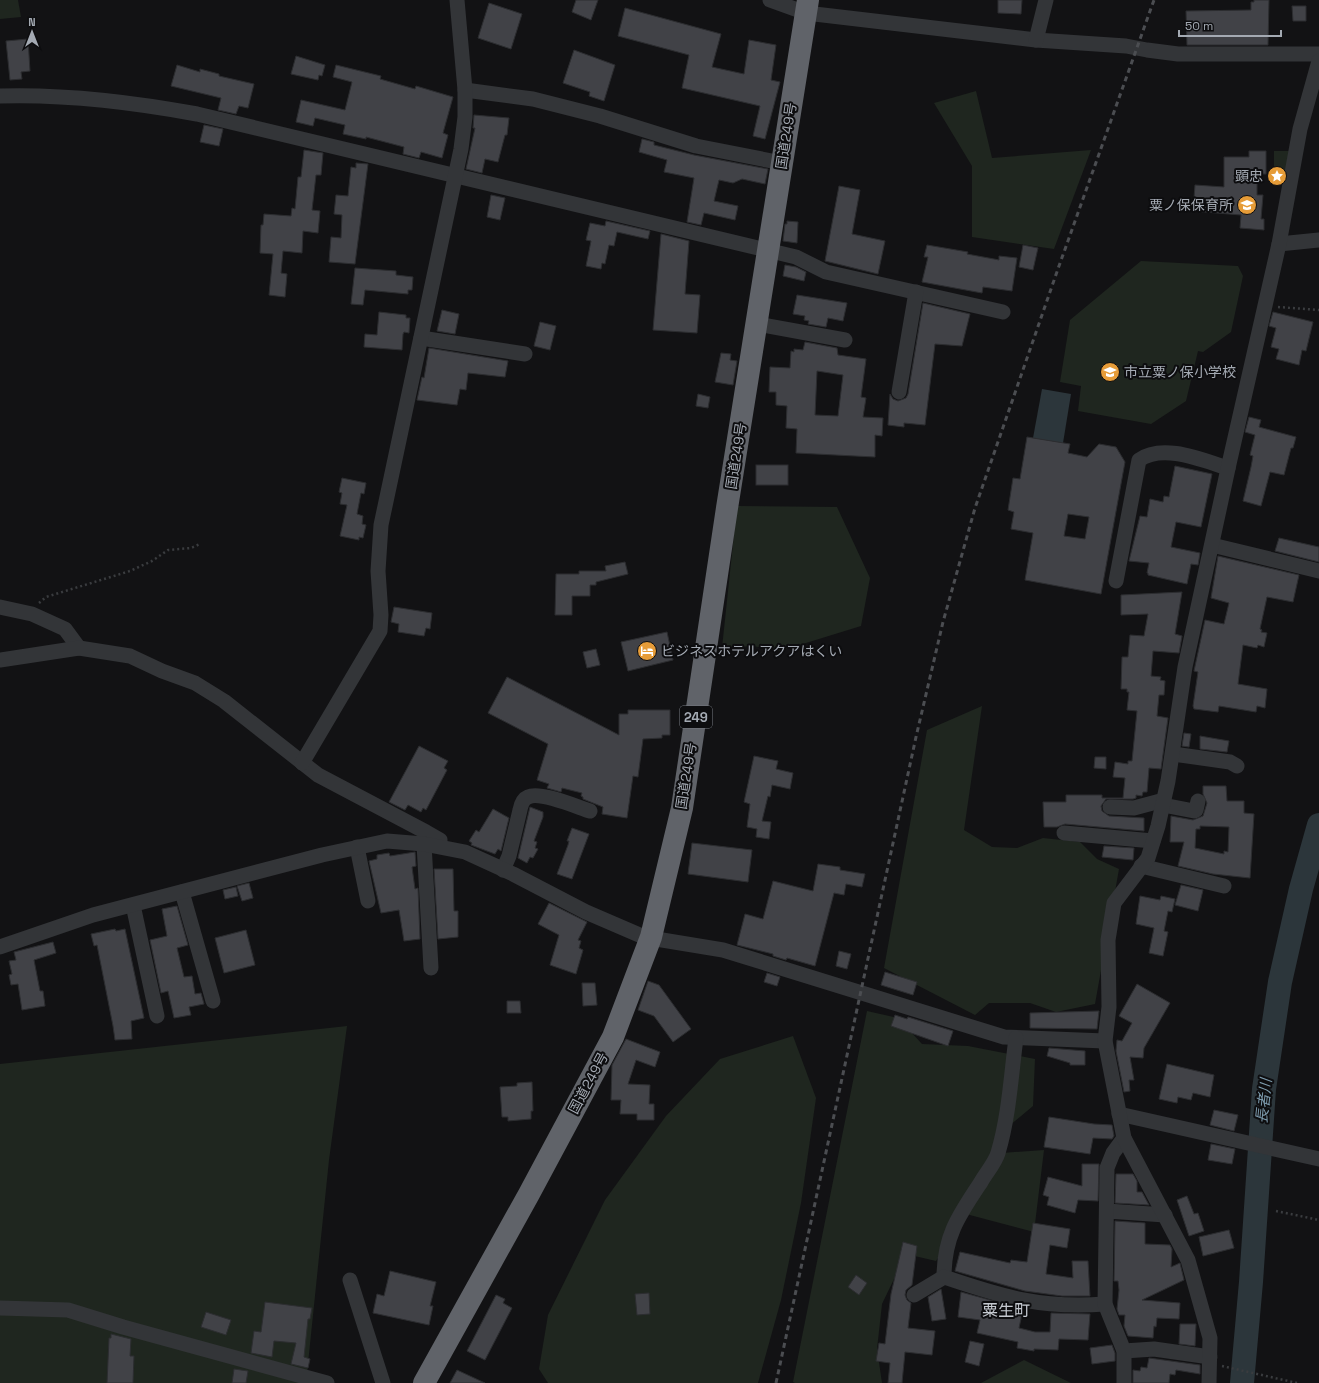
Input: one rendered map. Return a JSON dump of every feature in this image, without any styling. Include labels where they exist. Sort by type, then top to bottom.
[{"type":"highway","name":"国道249号","points":[[424,1383],[525,1201],[612,1037],[651,937],[682,808],[807,7]]},
{"type":"street","points":[[302,763],[380,631],[381,616],[378,570],[381,525],[456,177],[465,117],[465,90],[457,0]]},
{"type":"street","points":[[770,0],[807,7],[1036,40],[1126,46],[1178,54],[1319,54]]},
{"type":"street","points":[[1036,40],[1046,0]]},
{"type":"street","points":[[1209,1383],[1210,1338],[1188,1260],[1124,1138],[1105,1041],[1109,1007],[1108,940],[1114,903],[1148,858],[1163,803],[1173,754],[1185,667],[1279,244],[1300,129],[1319,61]]},
{"type":"street","points":[[465,90],[533,99],[600,116],[696,146],[782,163]]},
{"type":"street","points":[[0,96],[45,95],[149,105],[197,114],[456,177],[768,250],[796,257],[826,272],[1003,312]]},
{"type":"street","points":[[1279,244],[1319,240]]},
{"type":"street","points":[[899,392],[916,292]]},
{"type":"street","points":[[757,324],[846,340]]},
{"type":"street","points":[[421,338],[525,354]]},
{"type":"street","points":[[1116,581],[1139,460],[1146,455],[1172,453],[1228,468]]},
{"type":"street","points":[[1212,545],[1319,571]]},
{"type":"street","points":[[0,607],[32,614],[65,629],[80,648]]},
{"type":"street","points":[[0,660],[80,648],[130,656],[162,671],[195,683],[224,701],[318,775],[440,840],[439,846]]},
{"type":"street","points":[[1173,754],[1230,762],[1237,766]]},
{"type":"street","points":[[503,870],[509,856],[522,803],[527,797],[539,795],[590,811]]},
{"type":"street","points":[[1110,807],[1134,808],[1163,803],[1194,811],[1196,810],[1198,802]]},
{"type":"street","points":[[1064,833],[1153,842]]},
{"type":"street","points":[[0,947],[94,915],[259,870],[356,847],[387,842],[424,844],[465,852],[586,912],[644,937],[723,950],[1004,1037],[1105,1041]]},
{"type":"street","points":[[424,844],[431,968]]},
{"type":"street","points":[[356,847],[368,901]]},
{"type":"street","points":[[1141,866],[1224,886]]},
{"type":"street","points":[[182,892],[213,1001]]},
{"type":"street","points":[[133,905],[157,1016]]},
{"type":"street","points":[[944,1277],[944,1259],[948,1239],[962,1211],[998,1154],[1009,1096],[1016,1038]]},
{"type":"street","points":[[1120,1114],[1319,1159]]},
{"type":"street","points":[[1124,1138],[1113,1153],[1107,1168],[1105,1304],[1124,1351],[1124,1383]]},
{"type":"street","points":[[1107,1211],[1165,1215]]},
{"type":"street","points":[[914,1295],[944,1277]]},
{"type":"street","points":[[944,1277],[986,1292],[1036,1304],[1073,1307],[1105,1304]]},
{"type":"street","points":[[350,1280],[383,1383]]},
{"type":"street","points":[[0,1308],[68,1310],[131,1330],[327,1383]]},
{"type":"street","points":[[1124,1351],[1154,1349],[1210,1358]]},
{"type":"path","points":[[1265,306],[1319,310]]},
{"type":"path","points":[[32,614],[40,602],[46,597],[130,571],[152,561],[168,550],[191,548],[200,544]]},
{"type":"path","points":[[1276,1211],[1319,1220]]},
{"type":"path","points":[[1228,1368],[1297,1383]]},
{"type":"shaded area","points":[[0,0],[18,0],[21,17],[0,19]]},
{"type":"shaded area","points":[[976,91],[992,158],[1091,150],[1054,249],[972,237],[972,166],[934,103]]},
{"type":"shaded area","points":[[1274,151],[1289,151],[1286,170],[1274,170]]},
{"type":"shaded area","points":[[1141,261],[1238,266],[1243,276],[1231,332],[1203,352],[1198,351],[1186,401],[1151,424],[1078,411],[1081,386],[1060,382],[1070,320]]},
{"type":"shaded area","points":[[1042,389],[1071,394],[1063,443],[1033,438]]},
{"type":"shaded area","points":[[737,506],[837,507],[870,578],[861,626],[780,651],[753,646],[722,648]]},
{"type":"shaded area","points":[[982,706],[964,830],[992,847],[1017,848],[1043,838],[1080,842],[1097,859],[1119,869],[1095,1004],[1056,1012],[1030,1003],[989,1003],[975,1015],[884,968],[927,730]]},
{"type":"shaded area","points":[[867,1011],[898,1018],[922,1044],[968,1046],[1035,1059],[1033,1106],[1003,1131],[1002,1153],[1044,1150],[1034,1232],[966,1214],[936,1261],[906,1254],[882,1304],[877,1349],[882,1383],[795,1383],[793,1382]]},
{"type":"shaded area","points":[[347,1026],[329,1160],[306,1383],[0,1383],[0,1064]]},
{"type":"shaded area","points":[[793,1036],[816,1098],[801,1203],[781,1300],[758,1383],[548,1383],[539,1369],[548,1315],[605,1200],[666,1116],[720,1059]]},
{"type":"shaded area","points":[[1024,1360],[1071,1383],[981,1383]]},
{"type":"building","points":[[576,0],[598,0],[591,20],[572,12]]},
{"type":"building","points":[[998,0],[1022,0],[1021,14],[998,13]]},
{"type":"building","points":[[1254,0],[1269,0],[1268,45],[1187,45],[1186,11],[1251,10],[1251,2],[1254,2]]},
{"type":"building","points":[[489,3],[522,14],[511,49],[478,38]]},
{"type":"building","points":[[1292,6],[1306,6],[1306,21],[1293,21]]},
{"type":"building","points":[[625,8],[721,34],[712,67],[744,74],[749,40],[776,45],[771,80],[780,82],[765,139],[753,136],[760,106],[682,88],[689,55],[618,36]]},
{"type":"building","points":[[28,39],[30,71],[21,72],[22,79],[10,80],[6,41]]},
{"type":"building","points":[[574,50],[615,65],[604,101],[589,96],[590,92],[563,83]]},
{"type":"building","points":[[296,56],[325,65],[322,76],[319,75],[318,80],[291,74]]},
{"type":"building","points":[[177,65],[200,72],[200,69],[219,74],[219,76],[254,84],[248,108],[239,106],[236,114],[218,110],[221,98],[171,86]]},
{"type":"building","points":[[336,65],[381,76],[380,79],[415,89],[416,86],[453,97],[443,133],[448,135],[442,158],[421,152],[419,158],[403,154],[404,147],[366,137],[366,139],[343,134],[345,125],[315,118],[313,126],[296,122],[301,100],[345,110],[352,82],[333,77]]},
{"type":"building","points":[[474,115],[509,118],[507,135],[505,135],[498,162],[485,159],[482,173],[466,169],[475,128],[473,128]]},
{"type":"building","points":[[204,125],[223,129],[219,146],[200,142]]},
{"type":"building","points":[[642,139],[654,142],[654,145],[694,155],[768,169],[765,184],[742,179],[733,183],[719,180],[714,201],[738,206],[735,220],[704,213],[701,225],[687,222],[694,178],[664,172],[667,160],[639,152]]},
{"type":"building","points":[[304,150],[323,153],[321,175],[316,175],[312,210],[320,211],[318,233],[303,231],[302,253],[283,251],[281,273],[287,274],[285,297],[269,295],[273,254],[260,253],[261,225],[263,225],[264,214],[291,216],[292,208],[295,209],[298,177],[301,177]]},
{"type":"building","points":[[1249,151],[1266,151],[1266,174],[1257,174],[1257,195],[1263,195],[1261,219],[1264,219],[1264,230],[1240,228],[1241,215],[1193,211],[1195,185],[1224,187],[1224,157],[1249,157]]},
{"type":"building","points":[[356,163],[368,164],[355,264],[329,262],[331,237],[341,238],[342,215],[334,214],[336,195],[348,196],[351,167],[356,168]]},
{"type":"building","points":[[839,186],[860,190],[852,234],[885,241],[878,274],[825,261]]},
{"type":"building","points":[[491,195],[505,198],[500,220],[487,217]]},
{"type":"building","points":[[606,221],[650,231],[648,239],[617,232],[614,246],[609,245],[605,264],[602,263],[601,269],[586,266],[591,241],[586,240],[590,223],[605,226]]},
{"type":"building","points":[[787,221],[798,222],[797,243],[783,241],[785,224],[787,224]]},
{"type":"building","points":[[661,234],[689,241],[685,294],[700,295],[697,333],[653,330]]},
{"type":"building","points":[[927,245],[968,252],[967,254],[999,260],[999,256],[1017,258],[1012,291],[983,287],[982,293],[922,282],[928,257],[924,257]]},
{"type":"building","points":[[1023,245],[1038,248],[1033,270],[1019,267]]},
{"type":"building","points":[[785,265],[796,267],[806,272],[804,281],[783,276]]},
{"type":"building","points":[[355,268],[396,271],[396,275],[413,277],[412,290],[408,290],[408,294],[365,290],[363,305],[351,304]]},
{"type":"building","points":[[797,295],[847,303],[843,321],[828,318],[826,327],[808,324],[809,321],[804,320],[805,316],[793,314]]},
{"type":"building","points":[[923,303],[970,314],[962,346],[935,344],[925,425],[904,423],[904,427],[888,425],[890,394],[893,399],[898,401],[906,398],[908,394]]},
{"type":"building","points":[[442,310],[459,314],[455,334],[437,331]]},
{"type":"building","points":[[379,312],[406,315],[406,318],[410,318],[409,333],[404,332],[403,334],[402,350],[364,347],[365,334],[377,335]]},
{"type":"building","points":[[1273,312],[1313,322],[1306,351],[1302,350],[1299,365],[1276,359],[1279,349],[1271,347],[1276,328],[1269,326]]},
{"type":"building","points":[[540,322],[556,326],[550,350],[534,346]]},
{"type":"building","points":[[805,342],[837,348],[838,355],[866,359],[861,397],[866,398],[863,417],[883,418],[882,436],[875,435],[875,457],[796,453],[797,429],[786,428],[787,406],[776,405],[776,392],[769,392],[770,367],[790,368],[791,351],[794,352],[794,349],[803,350]],"holes":[[[817,371],[843,375],[838,416],[815,415]]]},
{"type":"building","points":[[429,348],[508,361],[505,377],[468,373],[466,390],[460,389],[457,405],[417,400],[422,377],[424,378]]},
{"type":"building","points":[[721,353],[731,354],[730,360],[737,361],[733,385],[715,382]]},
{"type":"building","points":[[698,394],[710,397],[708,408],[696,406]]},
{"type":"building","points":[[1249,417],[1261,420],[1259,427],[1296,437],[1293,448],[1291,448],[1284,475],[1270,472],[1261,506],[1243,501],[1253,456],[1250,455],[1255,435],[1245,432]]},
{"type":"building","points":[[1027,437],[1070,444],[1068,453],[1087,457],[1099,444],[1116,447],[1125,462],[1101,594],[1025,580],[1033,533],[1011,529],[1014,512],[1008,510],[1013,478],[1020,479]],"holes":[[[1068,514],[1089,517],[1085,539],[1064,536]]]},
{"type":"building","points":[[756,465],[788,465],[788,485],[756,485]]},
{"type":"building","points":[[1175,466],[1212,474],[1201,527],[1176,522],[1171,547],[1200,553],[1198,565],[1191,564],[1187,584],[1148,575],[1149,563],[1129,561],[1140,516],[1147,517],[1150,499],[1163,502],[1164,496],[1169,497]]},
{"type":"building","points":[[342,478],[366,483],[364,494],[361,493],[357,514],[363,516],[362,524],[366,525],[363,538],[359,537],[359,540],[340,536],[347,505],[340,504],[342,493],[339,492]]},
{"type":"building","points":[[1279,538],[1319,547],[1319,562],[1275,551]]},
{"type":"building","points":[[1218,556],[1299,575],[1293,602],[1267,597],[1260,629],[1262,630],[1261,632],[1267,633],[1264,647],[1258,645],[1257,648],[1243,645],[1238,684],[1267,689],[1265,708],[1257,706],[1256,712],[1219,706],[1218,712],[1194,709],[1193,706],[1198,672],[1194,671],[1205,620],[1224,624],[1229,603],[1211,598]]},
{"type":"building","points":[[625,562],[628,574],[596,582],[596,585],[590,585],[590,596],[572,596],[572,615],[555,615],[556,574],[579,574],[579,571],[606,571],[605,566]]},
{"type":"building","points":[[1182,592],[1175,634],[1182,636],[1179,653],[1153,651],[1151,676],[1161,677],[1160,680],[1165,681],[1164,695],[1159,695],[1157,716],[1168,718],[1161,769],[1149,768],[1147,792],[1143,792],[1142,796],[1136,795],[1136,798],[1133,799],[1106,799],[1101,806],[1102,811],[1109,816],[1144,818],[1144,831],[1065,824],[1057,827],[1044,827],[1043,802],[1066,802],[1066,795],[1102,795],[1102,798],[1123,798],[1125,778],[1113,777],[1115,762],[1128,764],[1128,761],[1132,761],[1137,711],[1127,710],[1129,692],[1127,692],[1127,689],[1121,689],[1122,657],[1128,657],[1130,635],[1144,636],[1148,614],[1121,615],[1121,595]]},
{"type":"building","points":[[394,607],[432,613],[430,629],[426,628],[424,636],[398,632],[399,624],[391,622]]},
{"type":"building","name":"ビジネスホテルアクアはくい","points":[[667,632],[673,660],[628,671],[621,642]]},
{"type":"building","points":[[596,649],[600,665],[587,668],[583,652]]},
{"type":"building","points":[[507,677],[619,735],[619,714],[628,714],[628,710],[670,710],[670,735],[662,735],[662,738],[643,739],[638,777],[633,776],[627,818],[602,814],[603,807],[583,799],[581,796],[582,793],[562,788],[561,792],[547,788],[549,784],[537,780],[548,744],[488,713]]},
{"type":"building","points":[[1184,733],[1191,734],[1189,747],[1182,746]]},
{"type":"building","points":[[1200,736],[1229,741],[1227,752],[1200,749]]},
{"type":"building","points":[[419,746],[448,761],[444,768],[447,770],[426,810],[423,808],[421,812],[408,805],[405,810],[389,802]]},
{"type":"building","points":[[754,756],[778,761],[776,769],[793,773],[790,789],[772,785],[770,797],[768,796],[762,821],[771,822],[769,839],[756,837],[757,829],[747,827],[750,804],[744,802]]},
{"type":"building","points":[[1095,757],[1106,757],[1106,769],[1094,768]]},
{"type":"building","points":[[1203,786],[1226,786],[1227,801],[1244,801],[1244,813],[1254,814],[1250,878],[1213,874],[1178,866],[1184,842],[1170,842],[1171,816],[1193,820],[1203,816],[1207,803],[1203,794]],"holes":[[[1200,826],[1229,827],[1228,852],[1224,851],[1224,854],[1195,848],[1196,829],[1200,829]]]},
{"type":"building","points":[[530,807],[543,812],[543,817],[534,841],[537,842],[535,848],[538,849],[533,858],[530,857],[527,863],[518,858]]},
{"type":"building","points":[[493,809],[509,818],[501,851],[498,849],[495,854],[471,845],[472,843],[469,841],[476,830],[479,832]]},
{"type":"building","points":[[572,828],[589,834],[572,879],[557,874],[568,845],[569,841],[567,841]]},
{"type":"building","points":[[692,843],[752,850],[748,882],[688,874]]},
{"type":"building","points":[[1104,846],[1134,848],[1133,860],[1102,857]]},
{"type":"building","points":[[415,852],[416,866],[412,867],[415,889],[418,888],[420,939],[404,941],[399,910],[381,913],[369,861],[377,859],[377,855],[389,853],[390,856]]},
{"type":"building","points":[[818,864],[840,867],[840,870],[865,874],[862,887],[846,884],[844,895],[834,893],[815,966],[787,958],[786,960],[773,956],[773,954],[737,945],[745,914],[763,919],[773,881],[813,891]]},
{"type":"building","points":[[434,869],[453,869],[454,911],[458,911],[458,937],[438,939]]},
{"type":"building","points":[[249,883],[253,898],[242,901],[237,886]]},
{"type":"building","points":[[1181,885],[1203,890],[1198,911],[1175,905]]},
{"type":"building","points":[[236,887],[238,896],[225,899],[223,890]]},
{"type":"building","points":[[1140,896],[1160,900],[1161,896],[1175,899],[1172,912],[1168,911],[1164,931],[1168,932],[1163,956],[1149,953],[1154,928],[1136,924]]},
{"type":"building","points":[[549,903],[587,922],[578,940],[581,941],[579,948],[583,950],[576,974],[550,965],[559,935],[538,924]]},
{"type":"building","points":[[177,906],[188,945],[177,948],[184,977],[192,976],[195,994],[201,993],[204,1004],[189,1007],[191,1015],[174,1018],[168,991],[161,993],[150,940],[167,936],[162,909]]},
{"type":"building","points":[[115,929],[116,931],[125,929],[144,1018],[131,1021],[132,1039],[115,1040],[97,945],[94,946],[91,934]]},
{"type":"building","points":[[246,930],[255,965],[224,973],[215,938]]},
{"type":"building","points":[[53,942],[56,953],[34,960],[40,991],[43,991],[45,1006],[22,1010],[18,984],[11,985],[9,975],[12,974],[9,961],[16,960],[14,952]]},
{"type":"building","points":[[839,951],[851,954],[847,969],[836,966]]},
{"type":"building","points":[[885,972],[917,982],[913,995],[881,985]]},
{"type":"building","points":[[767,973],[780,977],[777,986],[764,982]]},
{"type":"building","points":[[648,981],[659,985],[691,1029],[673,1042],[654,1016],[638,1010]]},
{"type":"building","points":[[582,983],[595,983],[597,1005],[583,1006]]},
{"type":"building","points":[[1137,984],[1170,1003],[1144,1048],[1143,1058],[1130,1057],[1134,1080],[1129,1080],[1130,1091],[1124,1092],[1116,1051],[1117,1040],[1122,1041],[1132,1023],[1119,1016]]},
{"type":"building","points":[[507,1001],[520,1001],[521,1013],[507,1013]]},
{"type":"building","points":[[1099,1011],[1097,1029],[1030,1028],[1030,1013]]},
{"type":"building","points":[[895,1015],[907,1019],[908,1017],[953,1031],[948,1046],[891,1026]]},
{"type":"building","points":[[626,1039],[660,1052],[655,1067],[636,1060],[628,1084],[650,1085],[649,1104],[654,1104],[654,1120],[637,1120],[637,1114],[620,1114],[621,1100],[611,1100],[612,1065]]},
{"type":"building","points":[[1049,1048],[1085,1051],[1085,1065],[1070,1065],[1070,1063],[1047,1056]]},
{"type":"building","points":[[1167,1064],[1214,1075],[1210,1097],[1193,1093],[1191,1100],[1178,1097],[1177,1103],[1159,1099]]},
{"type":"building","points":[[532,1082],[533,1111],[531,1111],[531,1119],[508,1121],[508,1117],[502,1117],[500,1087],[517,1086],[517,1083]]},
{"type":"building","points":[[1214,1110],[1238,1115],[1234,1131],[1210,1125]]},
{"type":"building","points":[[1049,1117],[1094,1124],[1112,1125],[1114,1136],[1112,1139],[1093,1138],[1090,1154],[1044,1147]]},
{"type":"building","points":[[1211,1144],[1235,1149],[1232,1164],[1208,1160]]},
{"type":"building","points":[[1082,1164],[1099,1164],[1098,1201],[1078,1200],[1075,1213],[1047,1205],[1049,1197],[1043,1195],[1048,1177],[1082,1186]]},
{"type":"building","points":[[1116,1174],[1133,1174],[1137,1181],[1137,1192],[1142,1192],[1149,1205],[1115,1203]]},
{"type":"building","points":[[1187,1196],[1194,1214],[1198,1213],[1204,1231],[1189,1236],[1177,1200]]},
{"type":"building","points":[[1115,1221],[1145,1223],[1145,1244],[1170,1245],[1172,1249],[1171,1267],[1180,1263],[1184,1280],[1142,1300],[1180,1303],[1179,1319],[1157,1318],[1156,1327],[1154,1326],[1153,1338],[1128,1336],[1124,1326],[1125,1315],[1119,1315],[1117,1309],[1119,1290],[1118,1281],[1114,1281]]},
{"type":"building","points":[[1033,1223],[1070,1229],[1067,1248],[1050,1245],[1046,1274],[1073,1278],[1072,1261],[1088,1261],[1090,1296],[1062,1296],[1025,1291],[955,1271],[960,1252],[1010,1263],[1011,1260],[1027,1262]]},
{"type":"building","points":[[1229,1230],[1234,1248],[1203,1256],[1199,1237]]},
{"type":"building","points":[[903,1242],[917,1246],[912,1285],[906,1290],[905,1295],[907,1300],[911,1303],[908,1328],[935,1331],[932,1355],[905,1352],[902,1383],[888,1383],[890,1363],[876,1361],[879,1343],[885,1344],[891,1294]]},
{"type":"building","points":[[390,1271],[436,1282],[430,1306],[433,1306],[429,1325],[373,1313],[377,1294],[384,1296]]},
{"type":"building","points":[[856,1275],[867,1283],[859,1295],[848,1287]]},
{"type":"building","points":[[941,1289],[946,1319],[932,1321],[928,1297]]},
{"type":"building","points":[[961,1292],[1023,1309],[1019,1328],[1035,1332],[1050,1332],[1051,1313],[1090,1314],[1088,1340],[1059,1339],[1058,1350],[1034,1349],[1034,1351],[1017,1348],[1018,1342],[977,1333],[980,1320],[958,1317]]},
{"type":"building","points":[[649,1293],[650,1314],[637,1315],[635,1294]]},
{"type":"building","points":[[496,1295],[505,1299],[503,1303],[512,1308],[485,1360],[467,1351]]},
{"type":"building","points":[[265,1302],[312,1308],[310,1319],[308,1319],[304,1357],[310,1359],[308,1368],[291,1364],[296,1343],[274,1341],[272,1357],[251,1353],[254,1331],[261,1332]]},
{"type":"building","points":[[206,1312],[231,1320],[226,1335],[201,1327]]},
{"type":"building","points":[[1180,1324],[1196,1324],[1195,1346],[1179,1344]]},
{"type":"building","points":[[111,1334],[131,1339],[130,1356],[134,1356],[133,1383],[107,1383],[109,1338],[111,1338]]},
{"type":"building","points":[[970,1341],[984,1344],[979,1366],[965,1362]]},
{"type":"building","points":[[1112,1345],[1115,1353],[1115,1361],[1092,1364],[1090,1348]]},
{"type":"building","points":[[1149,1358],[1200,1365],[1200,1374],[1176,1370],[1175,1375],[1170,1374],[1169,1383],[1133,1383],[1133,1370],[1140,1371],[1141,1367],[1147,1368]]},
{"type":"building","points":[[234,1369],[248,1371],[246,1383],[232,1383]]},
{"type":"building","points":[[457,1370],[485,1383],[450,1383]]},
{"type":"waterway","name":"長者川","points":[[1242,1383],[1251,1282],[1264,1089],[1280,982],[1301,889],[1319,825]]},
{"type":"railway","points":[[776,1383],[916,737],[943,622],[975,508],[1154,0]]},
{"type":"place","name":"顕忠","points":[[1277,176]]},
{"type":"place","name":"粟ノ保保育所","points":[[1247,205]]},
{"type":"place","name":"市立粟ノ保小学校","points":[[1110,372]]},
{"type":"place","name":"ビジネスホテルアクアはくい","points":[[647,651]]},
{"type":"district","name":"粟生町","points":[[1006,1310]]}]
